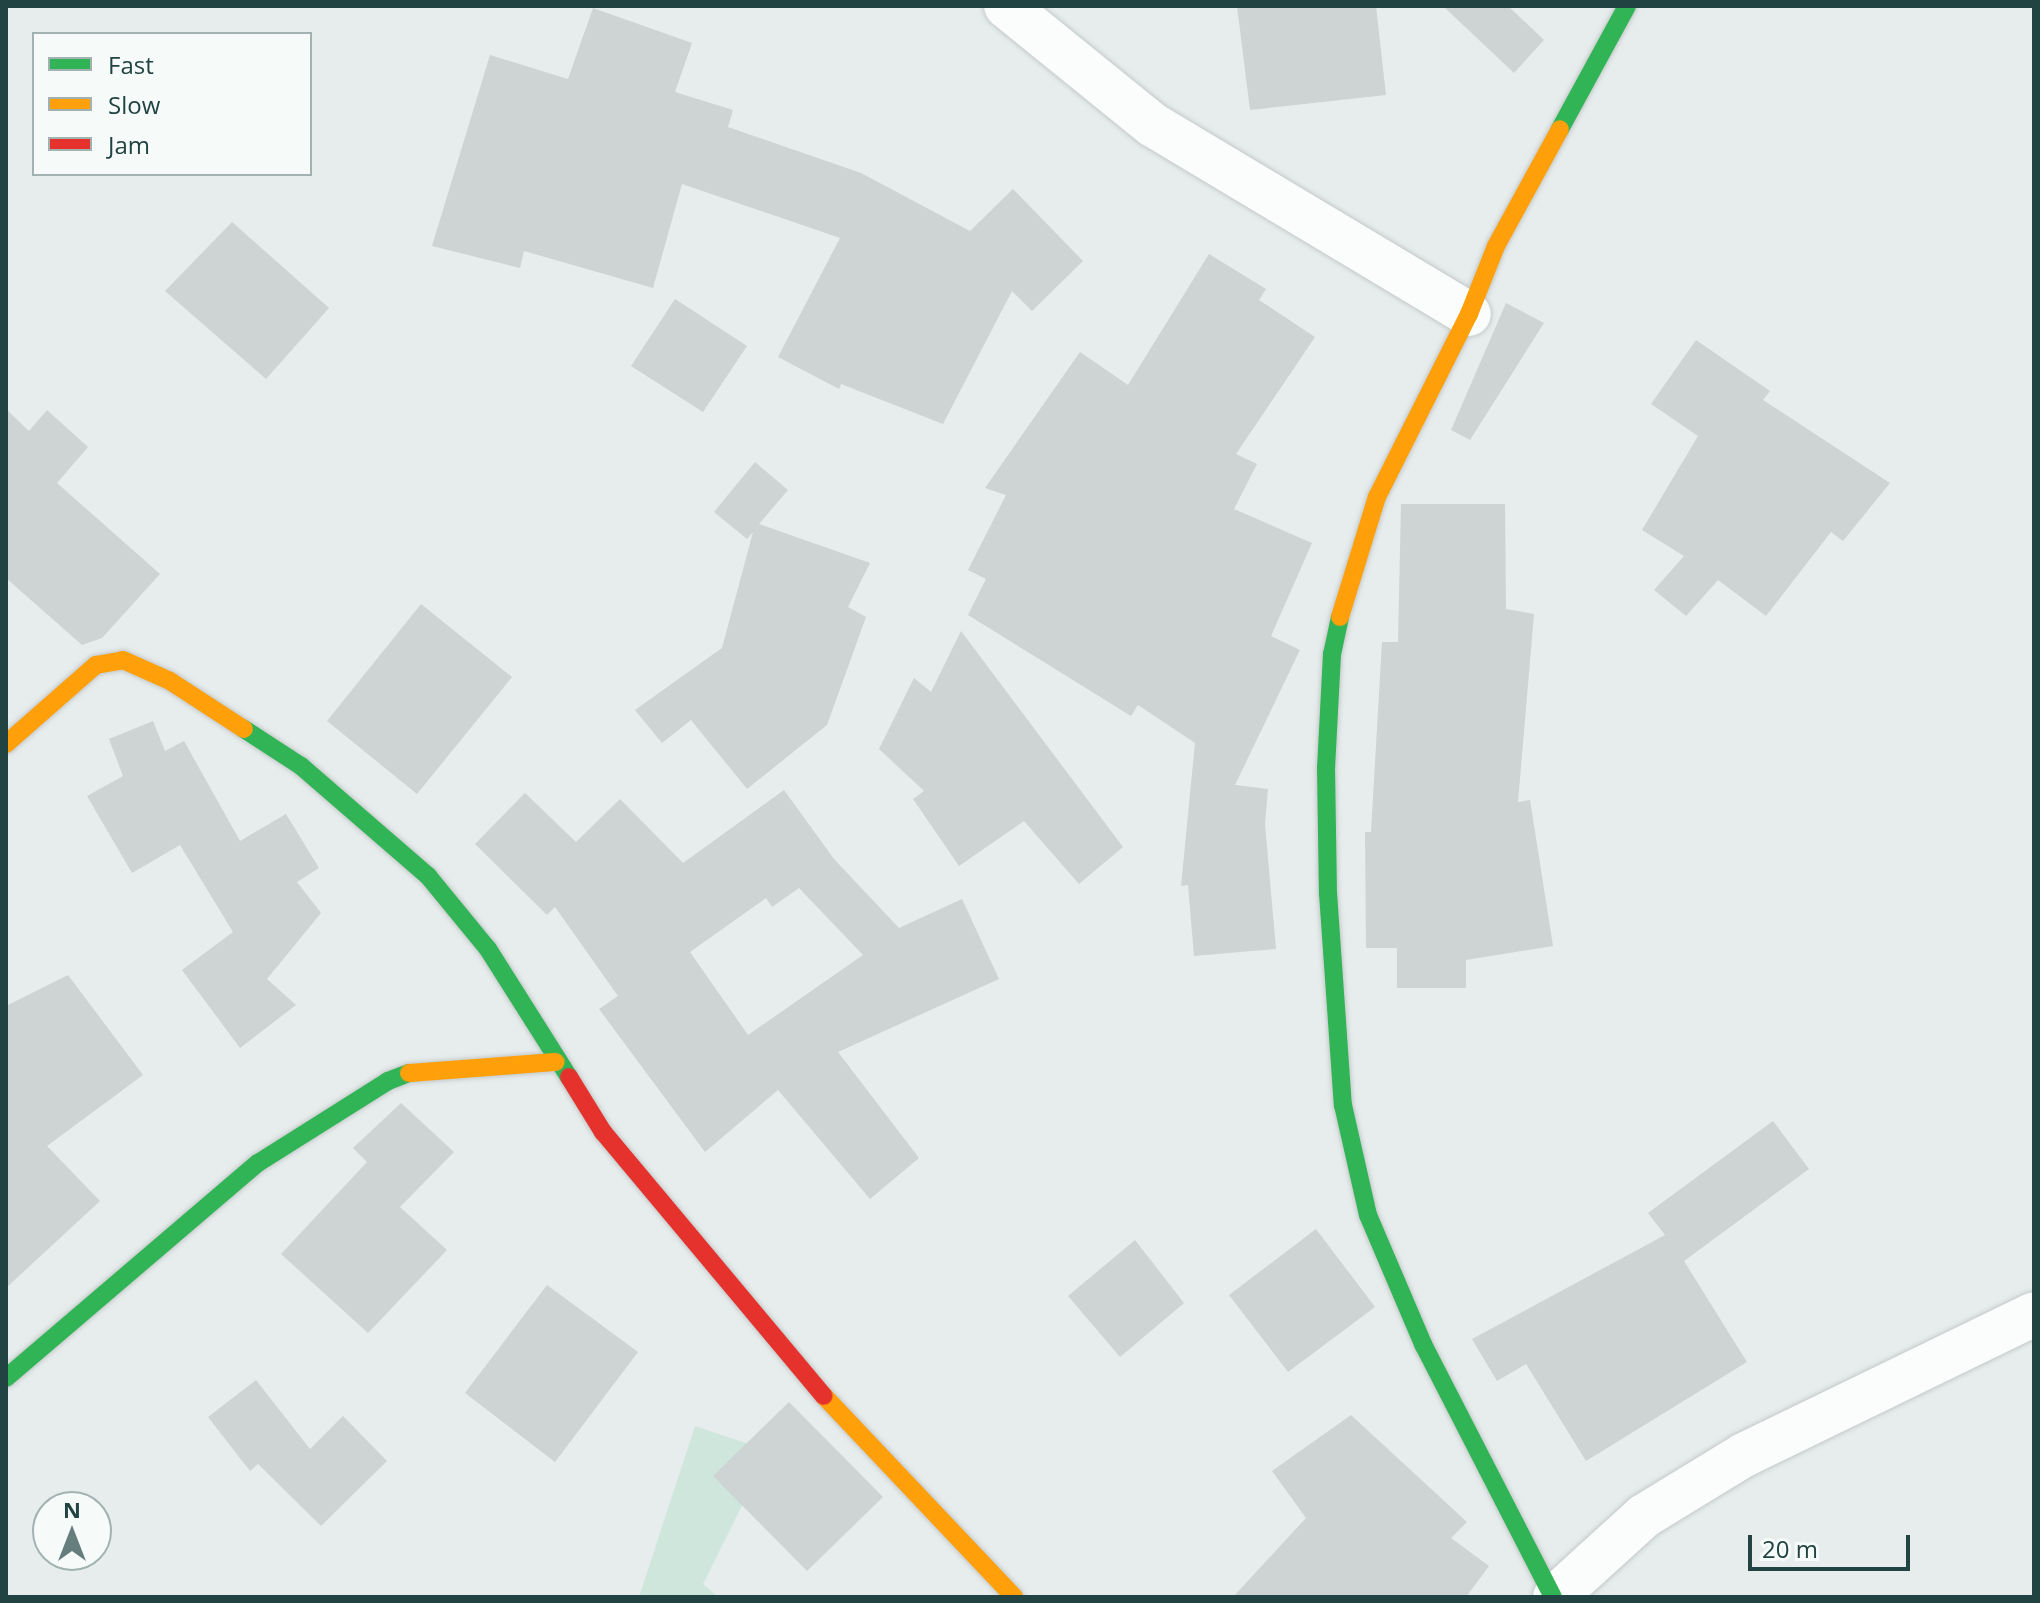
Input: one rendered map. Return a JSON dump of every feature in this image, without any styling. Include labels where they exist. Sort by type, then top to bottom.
[{"type":"street","points":[[1006,6],[1153,125],[1469,314]]},
{"type":"street","points":[[1627,6],[1496,246],[1469,314],[1377,497],[1348,577],[1332,654],[1326,768],[1335,1004],[1343,1105],[1368,1215],[1424,1346],[1554,1597],[1644,1516],[1744,1455],[2034,1314]]},
{"type":"street","points":[[6,744],[96,665],[123,660],[170,681],[301,766],[428,876],[488,949],[556,1062],[603,1132],[813,1385],[1014,1597]]},
{"type":"street","points":[[6,1378],[258,1163],[388,1081],[413,1072],[556,1062]]},
{"type":"green space","points":[[695,1426],[769,1451],[703,1584],[718,1597],[639,1597]]},
{"type":"building","points":[[1237,6],[1376,6],[1386,95],[1250,110]]},
{"type":"building","points":[[1443,6],[1508,6],[1544,40],[1514,73]]},
{"type":"building","points":[[593,8],[692,43],[675,92],[733,110],[728,127],[861,173],[970,231],[1013,189],[1083,261],[1032,311],[1012,291],[943,424],[841,384],[839,389],[778,357],[840,238],[682,184],[653,288],[524,251],[520,268],[432,246],[490,55],[568,79]]},
{"type":"building","points":[[232,222],[329,308],[266,379],[165,291]]},
{"type":"building","points":[[1209,254],[1266,289],[1259,300],[1315,337],[1236,454],[1257,464],[1234,509],[1312,543],[1271,636],[1300,650],[1235,785],[1268,789],[1265,824],[1276,949],[1194,956],[1188,885],[1181,886],[1195,743],[1138,705],[1131,716],[968,615],[986,579],[968,570],[1006,495],[985,488],[1080,352],[1128,385]]},
{"type":"building","points":[[675,299],[747,346],[703,412],[631,366]]},
{"type":"building","points":[[1506,303],[1544,323],[1470,440],[1451,430]]},
{"type":"building","points":[[1696,340],[1770,391],[1763,400],[1890,483],[1843,541],[1831,532],[1766,616],[1718,580],[1686,616],[1654,590],[1684,556],[1642,530],[1698,436],[1651,404]]},
{"type":"building","points":[[6,409],[29,431],[47,410],[88,447],[57,483],[160,574],[102,638],[82,645],[6,578]]},
{"type":"building","points":[[755,462],[788,490],[759,524],[870,563],[848,607],[866,617],[827,725],[747,789],[691,720],[662,743],[635,710],[722,648],[753,532],[747,539],[714,512]]},
{"type":"building","points":[[1401,504],[1505,504],[1506,609],[1534,614],[1518,802],[1530,800],[1553,946],[1466,960],[1466,988],[1397,988],[1397,948],[1366,948],[1365,832],[1371,832],[1382,642],[1398,642]]},
{"type":"building","points":[[421,604],[512,677],[417,794],[327,721]]},
{"type":"building","points":[[961,631],[1123,847],[1079,884],[1024,821],[959,866],[913,799],[924,791],[879,749],[914,678],[931,692]]},
{"type":"building","points":[[153,721],[165,751],[184,741],[240,841],[286,814],[319,868],[297,882],[321,913],[267,979],[296,1005],[240,1048],[182,970],[233,932],[180,845],[132,873],[87,796],[123,776],[109,739]]},
{"type":"building","points":[[784,790],[834,859],[899,928],[962,899],[999,979],[838,1052],[919,1158],[870,1199],[778,1090],[705,1152],[599,1009],[618,996],[555,907],[547,915],[475,844],[525,793],[576,842],[620,799],[683,863]],"holes":[[[799,888],[863,955],[748,1035],[690,952],[766,898],[772,907]]]},
{"type":"building","points":[[68,975],[143,1075],[47,1146],[100,1201],[6,1288],[6,1006]]},
{"type":"building","points":[[401,1103],[454,1152],[400,1207],[447,1250],[368,1333],[281,1254],[367,1162],[353,1148]]},
{"type":"building","points":[[1773,1121],[1809,1169],[1684,1261],[1747,1362],[1586,1461],[1526,1364],[1497,1381],[1472,1339],[1665,1235],[1648,1213]]},
{"type":"building","points":[[1316,1229],[1375,1307],[1288,1372],[1229,1295]]},
{"type":"building","points":[[1135,1240],[1184,1303],[1120,1357],[1068,1296]]},
{"type":"building","points":[[547,1285],[638,1352],[555,1462],[465,1393]]},
{"type":"building","points":[[256,1380],[310,1449],[343,1416],[387,1461],[321,1526],[258,1464],[250,1471],[208,1417]]},
{"type":"building","points":[[789,1402],[883,1497],[807,1571],[713,1476]]},
{"type":"building","points":[[1351,1415],[1467,1522],[1451,1538],[1489,1566],[1466,1597],[1233,1597],[1306,1518],[1272,1471]]},
{"type":"traffic: fast","points":[[1560,129],[1627,6]]},
{"type":"traffic: fast","points":[[1340,617],[1332,654],[1326,768],[1328,893],[1343,1105],[1368,1215],[1424,1346],[1553,1597]]},
{"type":"traffic: fast","points":[[244,729],[301,766],[428,876],[488,949],[569,1077]]},
{"type":"traffic: fast","points":[[6,1378],[258,1163],[388,1081],[409,1073]]},
{"type":"traffic: slow","points":[[1340,617],[1377,497],[1469,314],[1496,246],[1560,129]]},
{"type":"traffic: slow","points":[[6,744],[96,665],[123,660],[170,681],[244,729]]},
{"type":"traffic: slow","points":[[409,1073],[556,1062]]},
{"type":"traffic: slow","points":[[824,1396],[1014,1597]]},
{"type":"traffic: jam","points":[[569,1077],[603,1132],[824,1396]]}]
